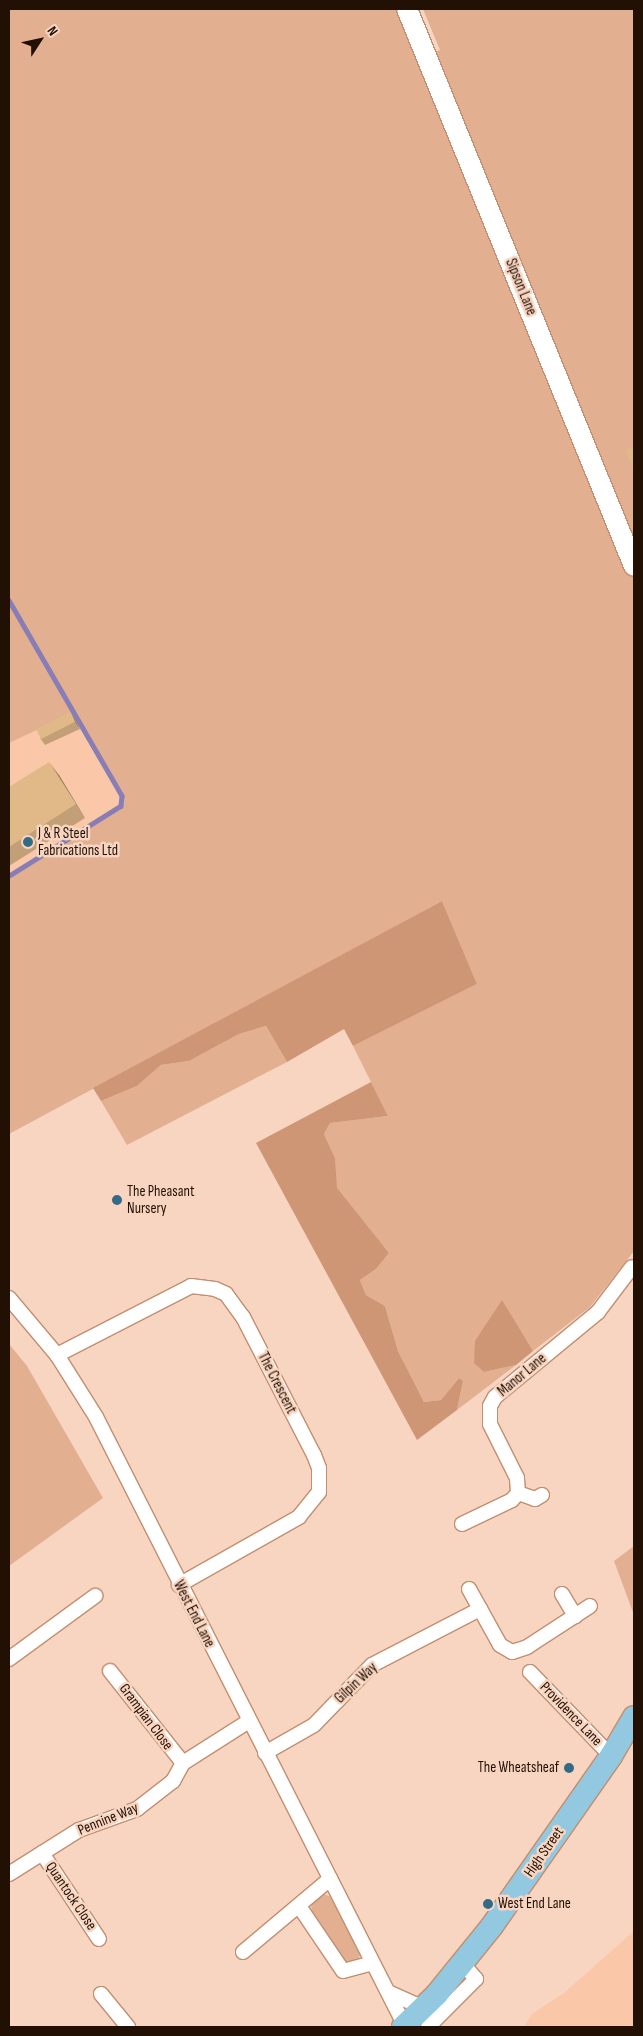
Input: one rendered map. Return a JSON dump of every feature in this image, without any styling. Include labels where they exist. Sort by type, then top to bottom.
[{"type":"main road","name":"High Street","points":[[404,2026],[426,2018],[462,1964],[611,1756],[634,1717]]},
{"type":"street","name":"Sipson Lane","points":[[407,9],[634,566]]},
{"type":"street","name":"Manor Lane","points":[[518,1493],[517,1478],[490,1424],[490,1406],[495,1398],[598,1312],[632,1267]]},
{"type":"street","points":[[623,1280],[634,1289]]},
{"type":"street","name":"The Crescent","points":[[57,1355],[191,1286],[209,1287],[226,1294],[243,1317],[314,1455],[319,1468],[319,1492],[299,1516],[179,1585]]},
{"type":"street","name":"West End Lane","points":[[9,1298],[57,1355],[96,1417],[179,1585],[372,1964],[390,1993],[404,2026]]},
{"type":"street","points":[[462,1524],[512,1500],[518,1493],[535,1498],[542,1495]]},
{"type":"street","points":[[469,1588],[500,1645],[512,1652],[527,1647],[590,1606]]},
{"type":"street","points":[[562,1594],[576,1616]]},
{"type":"street","points":[[9,1659],[95,1596]]},
{"type":"street","name":"Gilpin Way","points":[[265,1753],[314,1725],[372,1664],[480,1608]]},
{"type":"street","name":"Grampian Close","points":[[110,1671],[183,1763]]},
{"type":"street","name":"Providence Lane","points":[[530,1672],[611,1756]]},
{"type":"street","name":"Pennine Way","points":[[9,1874],[79,1830],[137,1810],[173,1781],[183,1763],[249,1721]]},
{"type":"street","name":"Quantock Close","points":[[42,1853],[99,1939]]},
{"type":"street","points":[[243,1952],[330,1879]]},
{"type":"street","points":[[299,1906],[343,1970],[372,1964]]},
{"type":"street","points":[[390,1993],[426,2018]]},
{"type":"street","points":[[102,1994],[128,2027]]},
{"type":"shaded area","points":[[9,9],[399,9],[420,59],[440,50],[423,9],[634,9],[634,1251],[590,1307],[533,1351],[502,1301],[484,1372],[516,1365],[457,1410],[463,1381],[459,1378],[441,1400],[424,1402],[398,1351],[385,1306],[366,1295],[360,1280],[376,1269],[389,1253],[336,1188],[335,1158],[324,1134],[330,1123],[388,1116],[353,1046],[477,984],[442,901],[9,1134],[9,876],[121,806],[122,796],[75,712],[9,743]]},
{"type":"shaded area","points":[[9,600],[122,796],[121,806],[9,876]]},
{"type":"shaded area","points":[[442,901],[477,984],[353,1046],[344,1029],[287,1062],[266,1026],[239,1034],[189,1061],[161,1065],[137,1086],[101,1101],[93,1088]]},
{"type":"shaded area","points":[[266,1026],[287,1062],[127,1145],[101,1101],[137,1086],[161,1065],[189,1061],[239,1034]]},
{"type":"shaded area","points":[[371,1082],[388,1116],[330,1123],[324,1134],[335,1158],[337,1188],[389,1253],[376,1269],[360,1280],[366,1295],[385,1306],[398,1351],[424,1402],[441,1400],[459,1378],[463,1381],[457,1410],[417,1440],[256,1143]]},
{"type":"shaded area","points":[[502,1300],[533,1351],[516,1365],[484,1372],[474,1363],[475,1341]]},
{"type":"shaded area","points":[[9,1344],[27,1366],[103,1498],[9,1566]]},
{"type":"shaded area","points":[[634,1546],[634,1615],[614,1561]]},
{"type":"shaded area","points":[[323,1894],[335,1898],[361,1951],[358,1962],[348,1966],[340,1960],[312,1913],[311,1904]]},
{"type":"shaded area","points":[[634,1931],[634,2027],[524,2027],[532,2014],[564,1993]]},
{"type":"building","points":[[634,446],[634,471],[625,450]]},
{"type":"building","points":[[70,712],[75,722],[41,739],[36,729]]},
{"type":"building","name":"J & R Steel Fabrications Ltd","points":[[49,762],[76,804],[9,847],[9,787]]},
{"type":"waterway","points":[[9,600],[122,796],[121,806],[11,875]]},
{"type":"place","name":"J & R Steel Fabrications Ltd","points":[[28,842]]},
{"type":"place","name":"The Pheasant Nursery","points":[[117,1200]]},
{"type":"place","name":"The Wheatsheaf","points":[[569,1768]]},
{"type":"place","name":"West End Lane","points":[[488,1904]]}]
